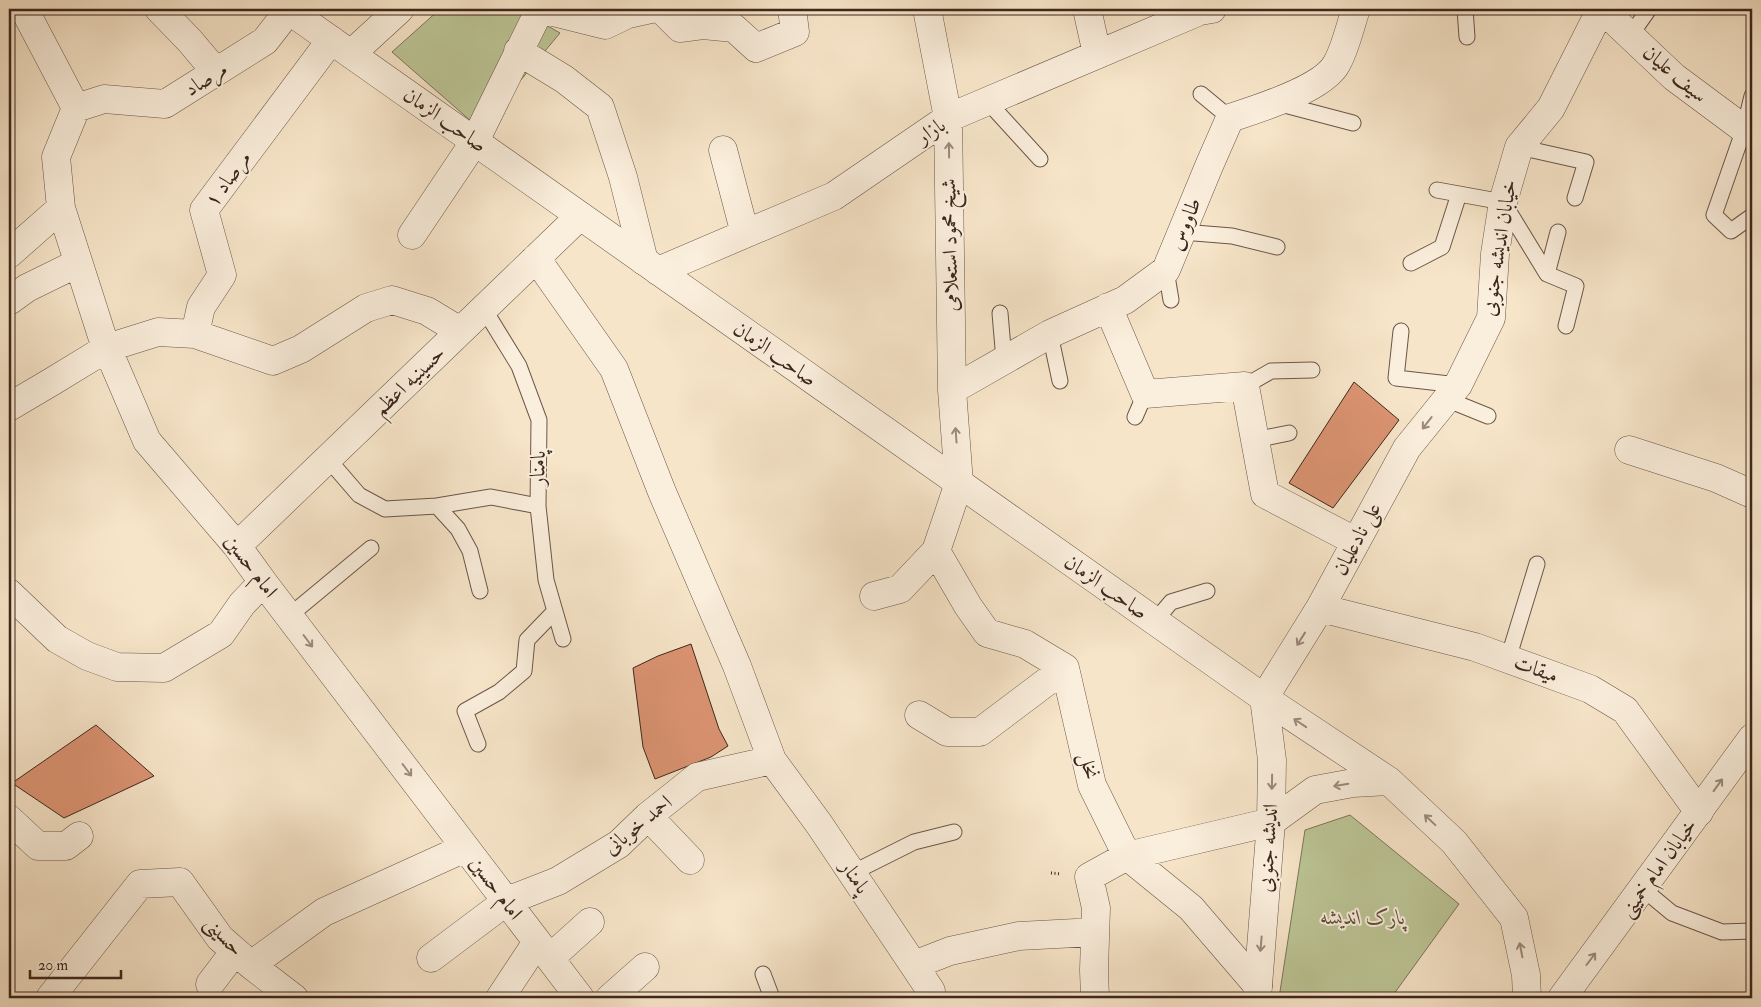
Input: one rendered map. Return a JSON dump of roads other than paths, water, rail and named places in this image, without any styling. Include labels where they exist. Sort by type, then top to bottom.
[{"type":"street","points":[[9,27],[22,9],[76,108]]},
{"type":"street","points":[[159,9],[190,41],[216,72]]},
{"type":"street","name":"مرصاد","points":[[76,108],[104,99],[166,104],[265,41],[288,9]]},
{"type":"street","name":"صاحب الزمان","points":[[288,9],[1264,698],[1389,781],[1454,842],[1514,918],[1526,975],[1526,998]]},
{"type":"street","points":[[341,47],[400,9]]},
{"type":"street","points":[[412,235],[475,141],[540,9],[605,25],[628,14],[651,9]]},
{"type":"street","points":[[661,9],[680,28],[703,25],[734,28],[756,48],[795,32],[792,9]]},
{"type":"street","name":"شیخ محمود استعلامی","points":[[926,9],[948,118],[952,390],[959,483]]},
{"type":"street","points":[[1087,9],[1097,54]]},
{"type":"street","name":"بازار","points":[[651,266],[745,234],[834,196],[948,118],[1200,11],[1212,9]]},
{"type":"street","points":[[1230,118],[1276,102],[1318,82],[1337,64],[1356,9]]},
{"type":"street","name":"سیف علیان","points":[[1601,9],[1674,77],[1748,132]]},
{"type":"street","name":"خیابان اندیشه جنوبی","points":[[1452,392],[1491,318],[1495,254],[1503,202],[1518,148],[1551,108],[1601,9]]},
{"type":"street","name":"مرصاد ۱","points":[[195,334],[201,307],[222,275],[204,210],[341,47]]},
{"type":"street","points":[[518,51],[564,79],[600,107],[651,266]]},
{"type":"street","name":"امام حسین","points":[[76,108],[56,157],[61,208],[107,348],[147,441],[237,546],[262,582],[580,998]]},
{"type":"street","name":"طاووس","points":[[952,390],[1050,334],[1125,300],[1166,270],[1230,118]]},
{"type":"street","points":[[723,150],[745,234]]},
{"type":"street","points":[[9,254],[61,208]]},
{"type":"street","name":"حسینیه اعظم","points":[[237,546],[580,216]]},
{"type":"street","name":"پامنار","points":[[536,258],[614,369],[662,492],[737,666],[772,760],[914,965],[931,991],[930,998]]},
{"type":"street","points":[[9,301],[27,288],[78,264]]},
{"type":"street","points":[[9,407],[107,348],[158,332],[195,334],[273,361],[301,350],[366,308],[392,300],[427,311],[460,331]]},
{"type":"street","points":[[1108,307],[1140,406],[1245,386],[1265,494],[1356,541]]},
{"type":"street","name":"علی نادعلیان","points":[[1264,698],[1320,608],[1407,448],[1452,392]]},
{"type":"street","points":[[1629,450],[1716,478],[1752,494]]},
{"type":"street","points":[[874,596],[900,588],[936,551],[959,483]]},
{"type":"street","points":[[919,715],[947,732],[980,732],[1065,668],[1025,644],[987,633],[968,606],[936,551]]},
{"type":"street","points":[[9,593],[57,639],[88,656],[117,667],[164,668],[221,634],[242,604],[262,582]]},
{"type":"street","name":"میقات","points":[[1320,608],[1475,646],[1590,689],[1625,710],[1699,812]]},
{"type":"street","name":"نخل","points":[[1065,668],[1092,786],[1127,856],[1191,908],[1257,992]]},
{"type":"street","name":"اندیشه جنوبی","points":[[1257,992],[1271,822],[1272,760],[1264,698]]},
{"type":"street","name":"خیابان امام خمینی","points":[[1562,998],[1644,889],[1752,738]]},
{"type":"street","name":"احمد خوبانی","points":[[431,958],[506,902],[558,881],[619,844],[648,816],[697,777],[772,760]]},
{"type":"street","points":[[1095,998],[1096,908],[1089,877],[1127,856],[1271,822],[1315,790],[1353,783],[1389,781]]},
{"type":"street","points":[[648,816],[690,860]]},
{"type":"street","points":[[9,819],[38,846],[66,846],[79,836]]},
{"type":"street","name":"حسینی","points":[[50,998],[140,884],[180,882],[220,938],[243,958],[324,912],[466,848]]},
{"type":"street","points":[[500,998],[544,950],[590,922]]},
{"type":"street","points":[[914,965],[950,951],[1019,936],[1095,932]]},
{"type":"street","points":[[210,984],[243,958],[294,998]]},
{"type":"street","points":[[610,998],[645,967]]},
{"type":"lane","points":[[1465,9],[1467,37]]},
{"type":"lane","points":[[1630,36],[1649,9]]},
{"type":"lane","points":[[1201,94],[1230,118]]},
{"type":"lane","points":[[1752,96],[1748,132],[1714,215],[1731,231],[1752,216]]},
{"type":"lane","points":[[988,102],[1040,159]]},
{"type":"lane","points":[[1276,102],[1353,123]]},
{"type":"lane","points":[[1518,148],[1586,162],[1574,198]]},
{"type":"lane","points":[[1437,190],[1503,202],[1547,274],[1576,286],[1566,326]]},
{"type":"lane","points":[[1411,264],[1442,247],[1459,194]]},
{"type":"lane","points":[[1182,232],[1232,236],[1278,247]]},
{"type":"lane","points":[[1547,274],[1558,232]]},
{"type":"lane","points":[[1166,270],[1171,300]]},
{"type":"lane","name":"پامنار","points":[[484,309],[518,366],[539,420],[538,506],[546,580],[563,639]]},
{"type":"lane","points":[[1000,313],[1004,360]]},
{"type":"lane","points":[[1401,331],[1396,378],[1452,392],[1488,416]]},
{"type":"lane","points":[[1050,334],[1060,382]]},
{"type":"lane","points":[[1245,386],[1271,371],[1312,370]]},
{"type":"lane","points":[[1255,440],[1289,433]]},
{"type":"lane","points":[[328,459],[359,496],[385,509],[437,506],[491,497],[538,506]]},
{"type":"lane","points":[[437,506],[458,528],[470,551],[480,591]]},
{"type":"lane","points":[[289,616],[371,548]]},
{"type":"lane","points":[[1508,659],[1537,564]]},
{"type":"lane","points":[[1155,621],[1171,602],[1207,591]]},
{"type":"lane","points":[[478,744],[465,711],[500,692],[524,672],[527,640],[555,611]]},
{"type":"lane","points":[[852,873],[914,842],[954,832]]},
{"type":"lane","points":[[1644,889],[1672,913],[1689,920],[1722,932],[1752,931]]},
{"type":"lane","points":[[763,974],[772,998]]},
{"type":"park label","name":"پارک اندیشه","points":[[1363,917]]}]
